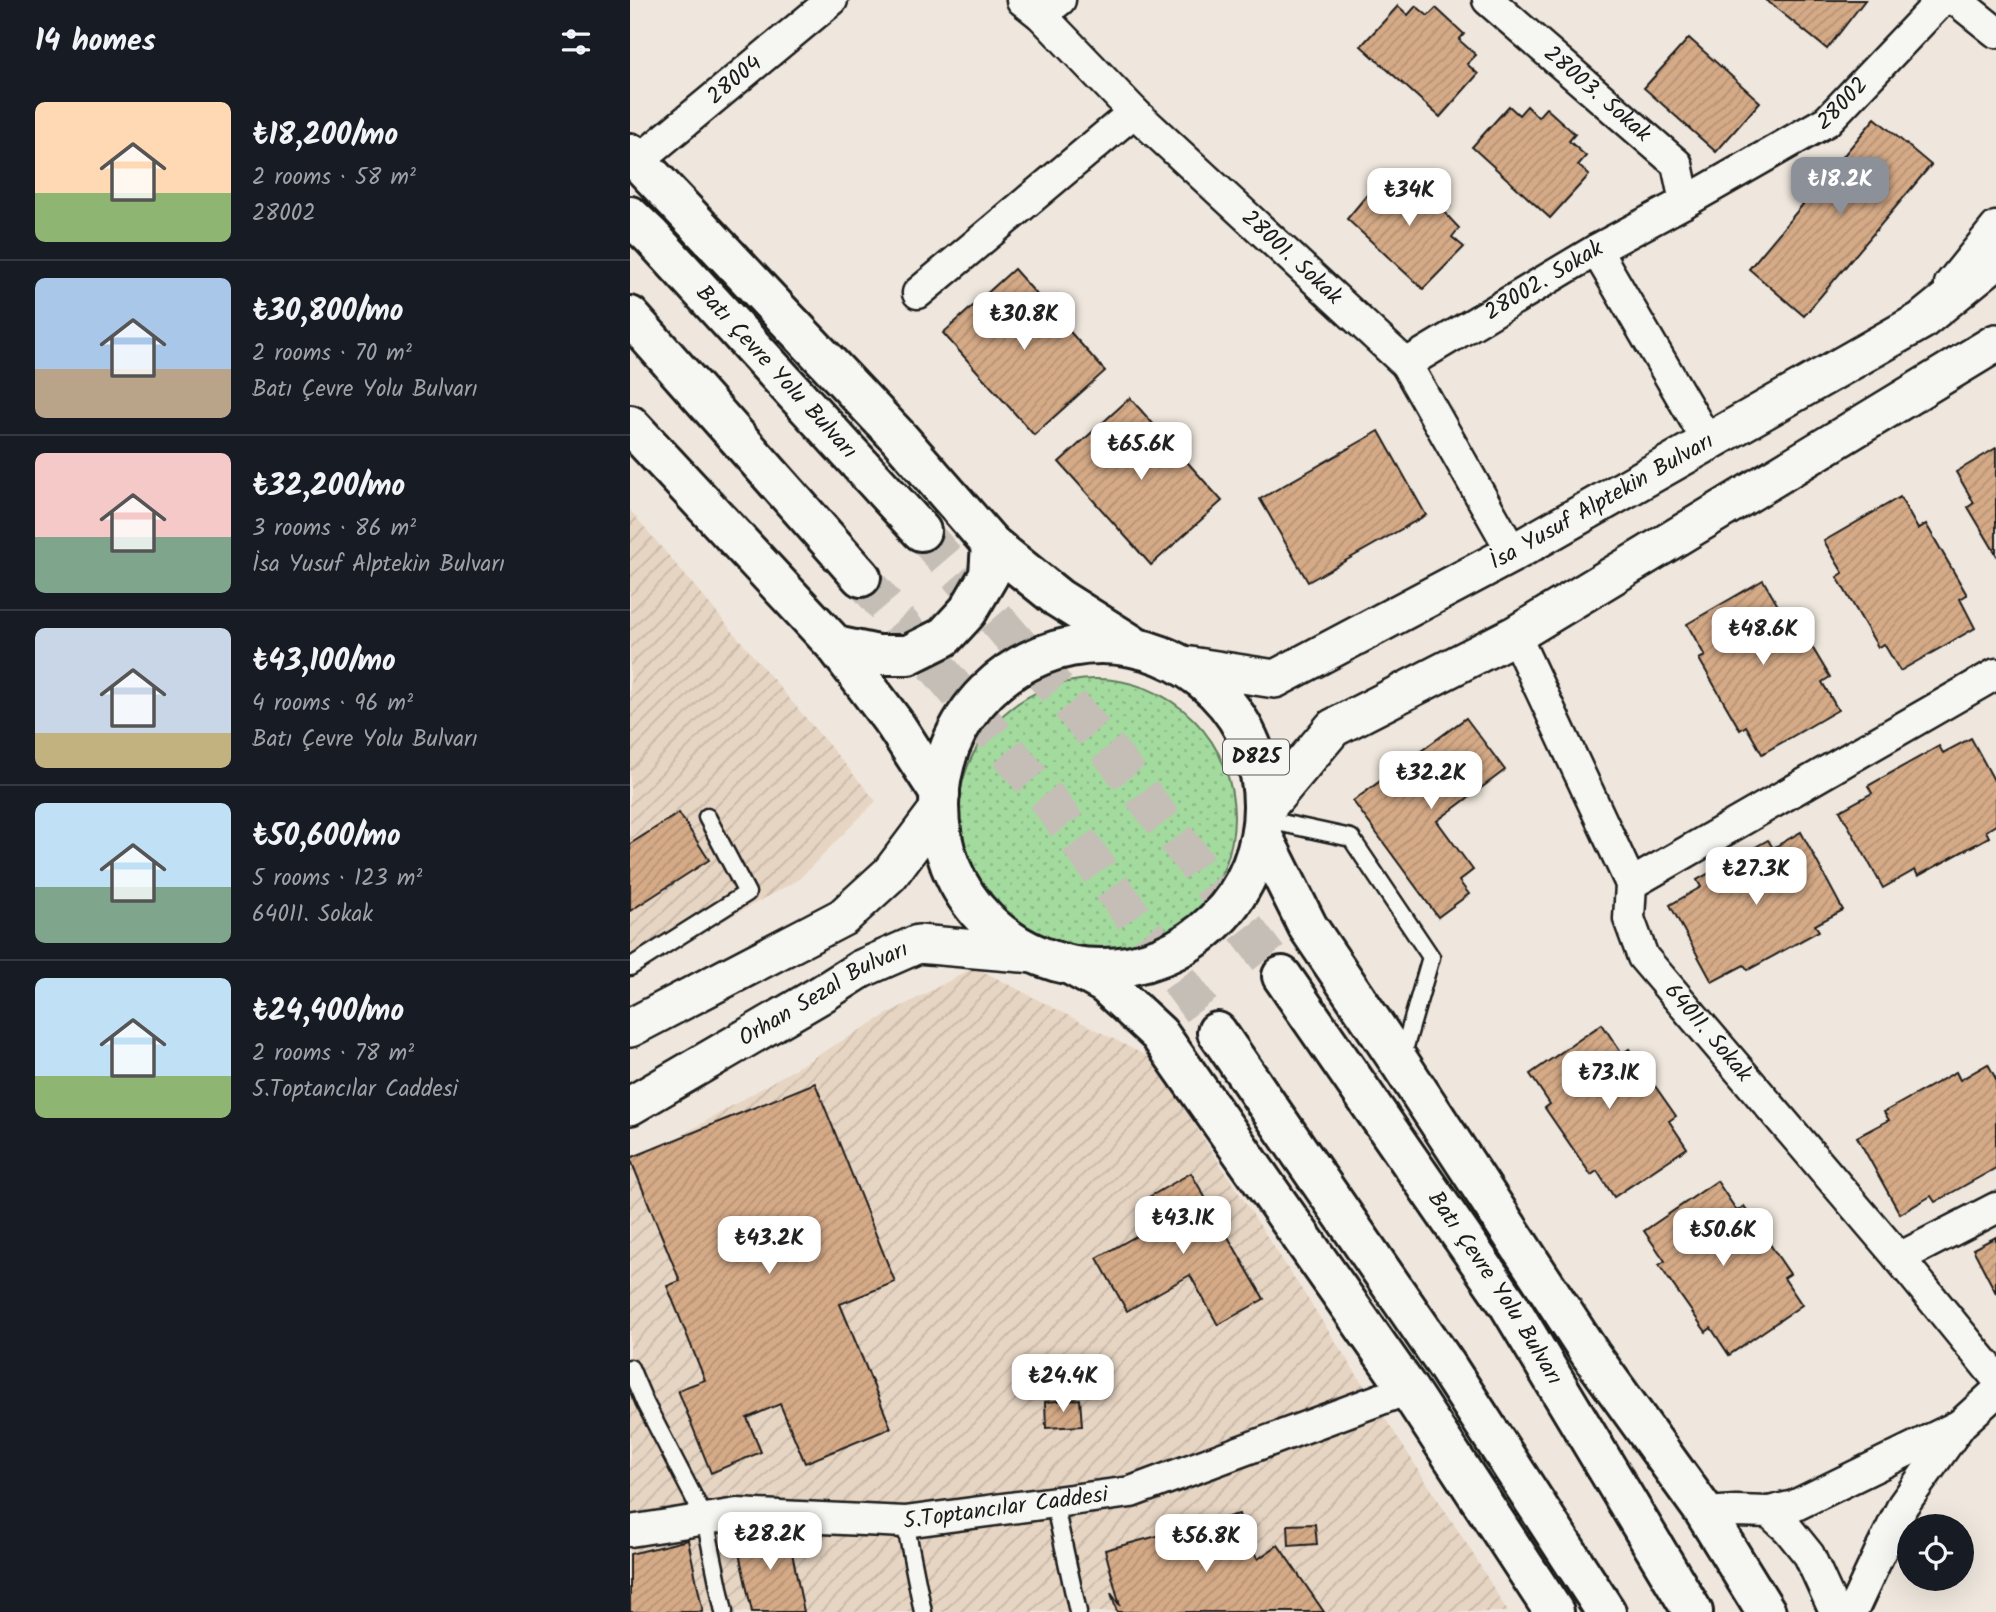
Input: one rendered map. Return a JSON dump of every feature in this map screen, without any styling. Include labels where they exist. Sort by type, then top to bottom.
[{"type":"main road","name":"D825","points":[[634,158],[899,438],[991,544],[1058,598],[1133,646],[1184,665],[1218,692],[1244,726],[1259,767],[1263,820],[1257,856],[1236,899],[1203,934],[1162,958],[1115,969],[1074,967]]},
{"type":"main road","name":"Batı Çevre Yolu Bulvarı","points":[[630,216],[921,531]]},
{"type":"main road","points":[[630,316],[861,577]]},
{"type":"main road","name":"D825","points":[[630,425],[836,646],[894,723],[939,802]]},
{"type":"main road","points":[[836,646],[878,655],[908,655],[944,637],[968,611],[989,575],[991,544]]},
{"type":"main road","name":"D825","points":[[1133,646],[1084,643],[1037,655],[996,680],[964,717],[944,760],[939,802],[946,855],[965,895],[995,930],[1034,954],[1074,967],[1105,984],[1159,1034],[1408,1389],[1554,1612]]},
{"type":"main road","name":"D825","points":[[1263,820],[1308,927],[1591,1355],[1705,1513],[1766,1612]]},
{"type":"main road","name":"Batı Çevre Yolu Bulvarı","points":[[1282,976],[1509,1305],[1693,1612]]},
{"type":"main road","points":[[1217,1032],[1446,1365],[1606,1612]]},
{"type":"street","name":"28004","points":[[634,158],[832,0]]},
{"type":"street","name":"28003. Sokak","points":[[1488,0],[1677,164],[1685,202]]},
{"type":"street","name":"28002","points":[[1685,202],[1827,121],[1942,0]]},
{"type":"street","points":[[1956,0],[1996,32]]},
{"type":"street","name":"28001. Sokak","points":[[1041,5],[1135,112],[1406,364],[1513,553]]},
{"type":"street","points":[[918,293],[1135,112]]},
{"type":"street","name":"28002. Sokak","points":[[1406,364],[1597,250],[1685,202]]},
{"type":"street","points":[[1921,320],[1996,227]]},
{"type":"street","points":[[1597,250],[1708,442]]},
{"type":"street","name":"İsa Yusuf Alptekin Bulvarı","points":[[1184,665],[1275,679],[1513,553],[1921,320],[1996,260]]},
{"type":"street","points":[[1263,820],[1333,728],[1515,635],[1996,342]]},
{"type":"street","name":"64011. Sokak","points":[[1515,635],[1631,884],[1629,919],[1643,957],[1899,1258],[1996,1377]]},
{"type":"street","points":[[1631,884],[1996,674]]},
{"type":"street","points":[[630,1028],[843,917],[890,874],[939,802]]},
{"type":"street","name":"Orhan Sezal Bulvarı","points":[[630,1106],[861,969],[918,944],[1034,954]]},
{"type":"street","points":[[1899,1258],[1996,1208]]},
{"type":"street","name":"5.Toptancılar Caddesi","points":[[630,1531],[737,1514],[905,1522],[1130,1492],[1408,1389]]},
{"type":"street","points":[[1853,1612],[1903,1505],[1961,1424],[1996,1392]]},
{"type":"street","points":[[1705,1513],[1769,1512],[1794,1506],[1961,1424]]},
{"type":"street","points":[[1769,1512],[1788,1529],[1809,1555],[1835,1612]]},
{"type":"lane","points":[[630,967],[747,893],[707,817]]},
{"type":"lane","points":[[1263,820],[1351,838],[1431,957],[1400,1063]]},
{"type":"lane","points":[[630,1368],[638,1406],[705,1519],[724,1612]]},
{"type":"lane","points":[[1054,1502],[1078,1612]]},
{"type":"lane","points":[[905,1522],[923,1612]]},
{"type":"shaded area","points":[[630,510],[876,801],[798,880],[630,972]]},
{"type":"shaded area","points":[[975,967],[1152,1059],[1470,1549],[1508,1612],[630,1612],[630,1166],[891,1012]]},
{"type":"green space","points":[[1096,679],[1123,682],[1149,690],[1173,702],[1194,719],[1211,740],[1223,764],[1231,790],[1234,817],[1231,844],[1223,870],[1211,894],[1194,915],[1173,932],[1149,944],[1123,952],[1096,955],[1069,952],[1043,944],[1019,932],[998,915],[981,894],[969,870],[961,844],[958,817],[961,790],[969,764],[981,740],[998,719],[1019,702],[1043,690],[1069,682]]},
{"type":"building","points":[[1766,0],[1865,0],[1827,49]]},
{"type":"building","points":[[1398,6],[1408,15],[1416,6],[1428,16],[1436,8],[1464,34],[1459,40],[1476,55],[1467,64],[1478,74],[1440,117],[1361,46]]},
{"type":"building","points":[[1689,38],[1760,102],[1716,152],[1644,88]]},
{"type":"building","points":[[1509,106],[1519,115],[1527,106],[1538,117],[1546,108],[1575,134],[1569,141],[1586,156],[1578,165],[1589,175],[1550,218],[1472,147]]},
{"type":"building","points":[[1875,118],[1931,165],[1804,316],[1749,269]]},
{"type":"building","points":[[1381,178],[1393,186],[1401,178],[1412,189],[1420,181],[1450,206],[1444,212],[1459,228],[1452,237],[1464,247],[1423,289],[1347,219]]},
{"type":"building","points":[[1014,269],[1105,371],[1034,435],[943,333]]},
{"type":"building","points":[[1130,398],[1222,501],[1151,565],[1059,462]]},
{"type":"building","points":[[1379,431],[1426,515],[1308,582],[1260,499]]},
{"type":"building","points":[[1996,448],[1996,554],[1968,507],[1974,503],[1956,472]]},
{"type":"building","points":[[1900,497],[1918,529],[1926,524],[1967,595],[1960,599],[1975,628],[1900,671],[1884,644],[1878,647],[1837,577],[1843,573],[1824,541]]},
{"type":"building","points":[[1763,580],[1781,611],[1788,607],[1830,677],[1822,682],[1838,710],[1762,754],[1746,726],[1740,730],[1699,659],[1705,656],[1687,624]]},
{"type":"building","points":[[1466,718],[1505,770],[1437,821],[1473,870],[1459,881],[1469,894],[1438,917],[1353,801]]},
{"type":"building","points":[[1971,738],[1996,784],[1996,825],[1986,831],[1989,837],[1918,876],[1915,870],[1883,888],[1840,811],[1872,793],[1868,786],[1939,746],[1943,753]]},
{"type":"building","points":[[679,813],[709,860],[630,911],[630,844]]},
{"type":"building","points":[[1801,832],[1843,910],[1815,925],[1819,931],[1748,970],[1744,965],[1712,982],[1670,905],[1701,887],[1697,880],[1768,840],[1773,848]]},
{"type":"building","points":[[1602,1024],[1622,1054],[1629,1049],[1676,1116],[1669,1121],[1687,1148],[1614,1197],[1597,1171],[1591,1175],[1545,1108],[1550,1104],[1530,1074]]},
{"type":"building","points":[[1988,1064],[1996,1079],[1996,1168],[1935,1202],[1931,1196],[1900,1214],[1857,1137],[1889,1120],[1884,1112],[1956,1072],[1960,1080]]},
{"type":"building","points":[[815,1083],[895,1282],[840,1304],[891,1428],[805,1463],[780,1404],[747,1418],[761,1452],[711,1473],[678,1390],[705,1380],[667,1286],[680,1281],[630,1158]]},
{"type":"building","points":[[1191,1173],[1264,1299],[1218,1325],[1190,1275],[1127,1311],[1097,1258],[1163,1221],[1149,1197]]},
{"type":"building","points":[[1717,1181],[1737,1211],[1744,1206],[1790,1274],[1784,1278],[1802,1305],[1729,1355],[1711,1328],[1706,1332],[1659,1265],[1665,1261],[1644,1231]]},
{"type":"building","points":[[1996,1237],[1996,1293],[1973,1249]]},
{"type":"building","points":[[1080,1399],[1082,1426],[1046,1428],[1045,1402]]},
{"type":"building","points":[[1239,1514],[1246,1540],[1258,1559],[1278,1545],[1324,1612],[1117,1612],[1111,1593],[1120,1606],[1105,1550]]},
{"type":"building","points":[[1315,1524],[1317,1544],[1289,1546],[1288,1525]]},
{"type":"building","points":[[787,1528],[804,1612],[752,1612],[735,1535]]},
{"type":"building","points":[[688,1540],[703,1612],[630,1612],[630,1554]]},
{"type":"tunnel","points":[[921,531],[1107,748],[1282,976]]},
{"type":"tunnel","points":[[861,577],[1047,798],[1217,1032]]}]
